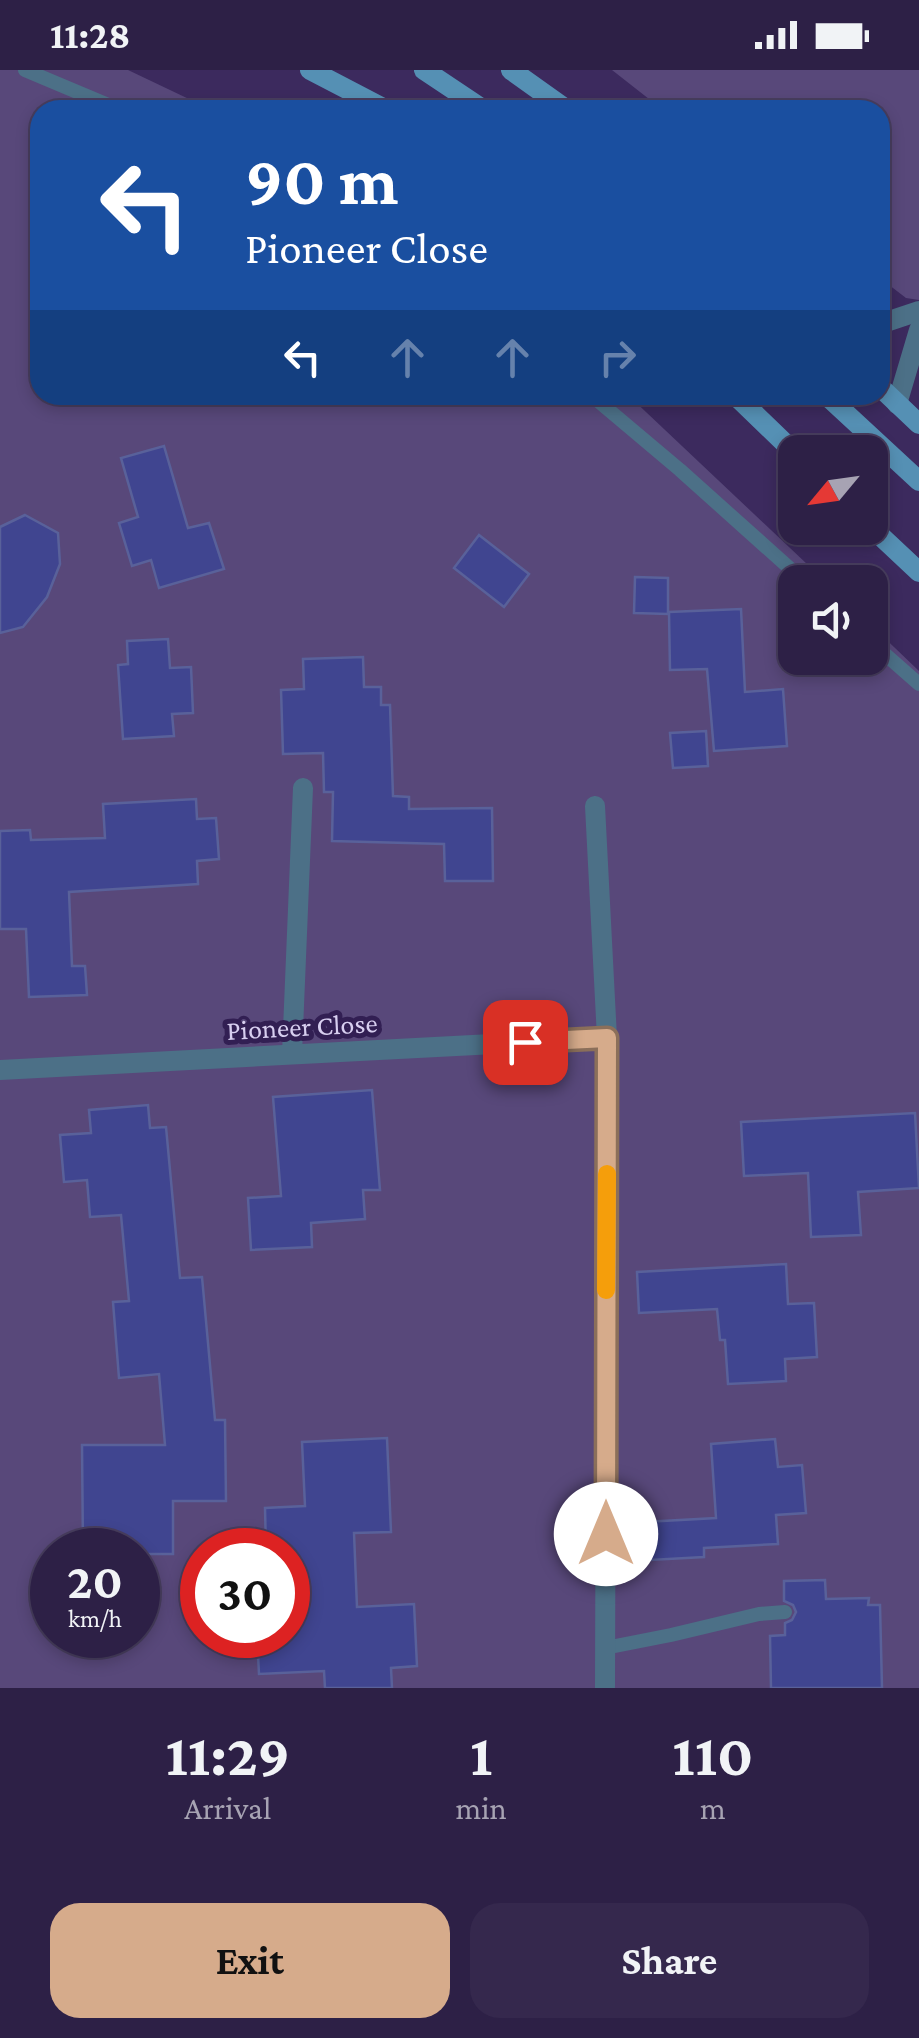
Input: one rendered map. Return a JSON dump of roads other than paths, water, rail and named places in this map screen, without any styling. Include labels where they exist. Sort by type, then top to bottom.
[{"type":"main road","points":[[310,70],[368,100]]},
{"type":"main road","points":[[424,70],[469,100]]},
{"type":"main road","points":[[511,70],[553,100]]},
{"type":"main road","points":[[890,396],[919,424]]},
{"type":"main road","points":[[745,405],[778,437]]},
{"type":"main road","points":[[837,405],[919,481]]},
{"type":"main road","points":[[888,543],[919,572]]},
{"type":"street","points":[[890,321],[919,311]]},
{"type":"street","points":[[898,404],[919,330]]},
{"type":"street","points":[[292,1054],[303,788]]},
{"type":"street","points":[[595,806],[607,1038],[605,1688]]},
{"type":"street","name":"Pioneer Close","points":[[0,1070],[607,1038]]},
{"type":"lane","points":[[25,70],[96,100]]},
{"type":"lane","points":[[603,405],[786,565]]},
{"type":"lane","points":[[888,656],[919,684]]},
{"type":"lane","points":[[605,1648],[759,1614],[785,1612]]}]
